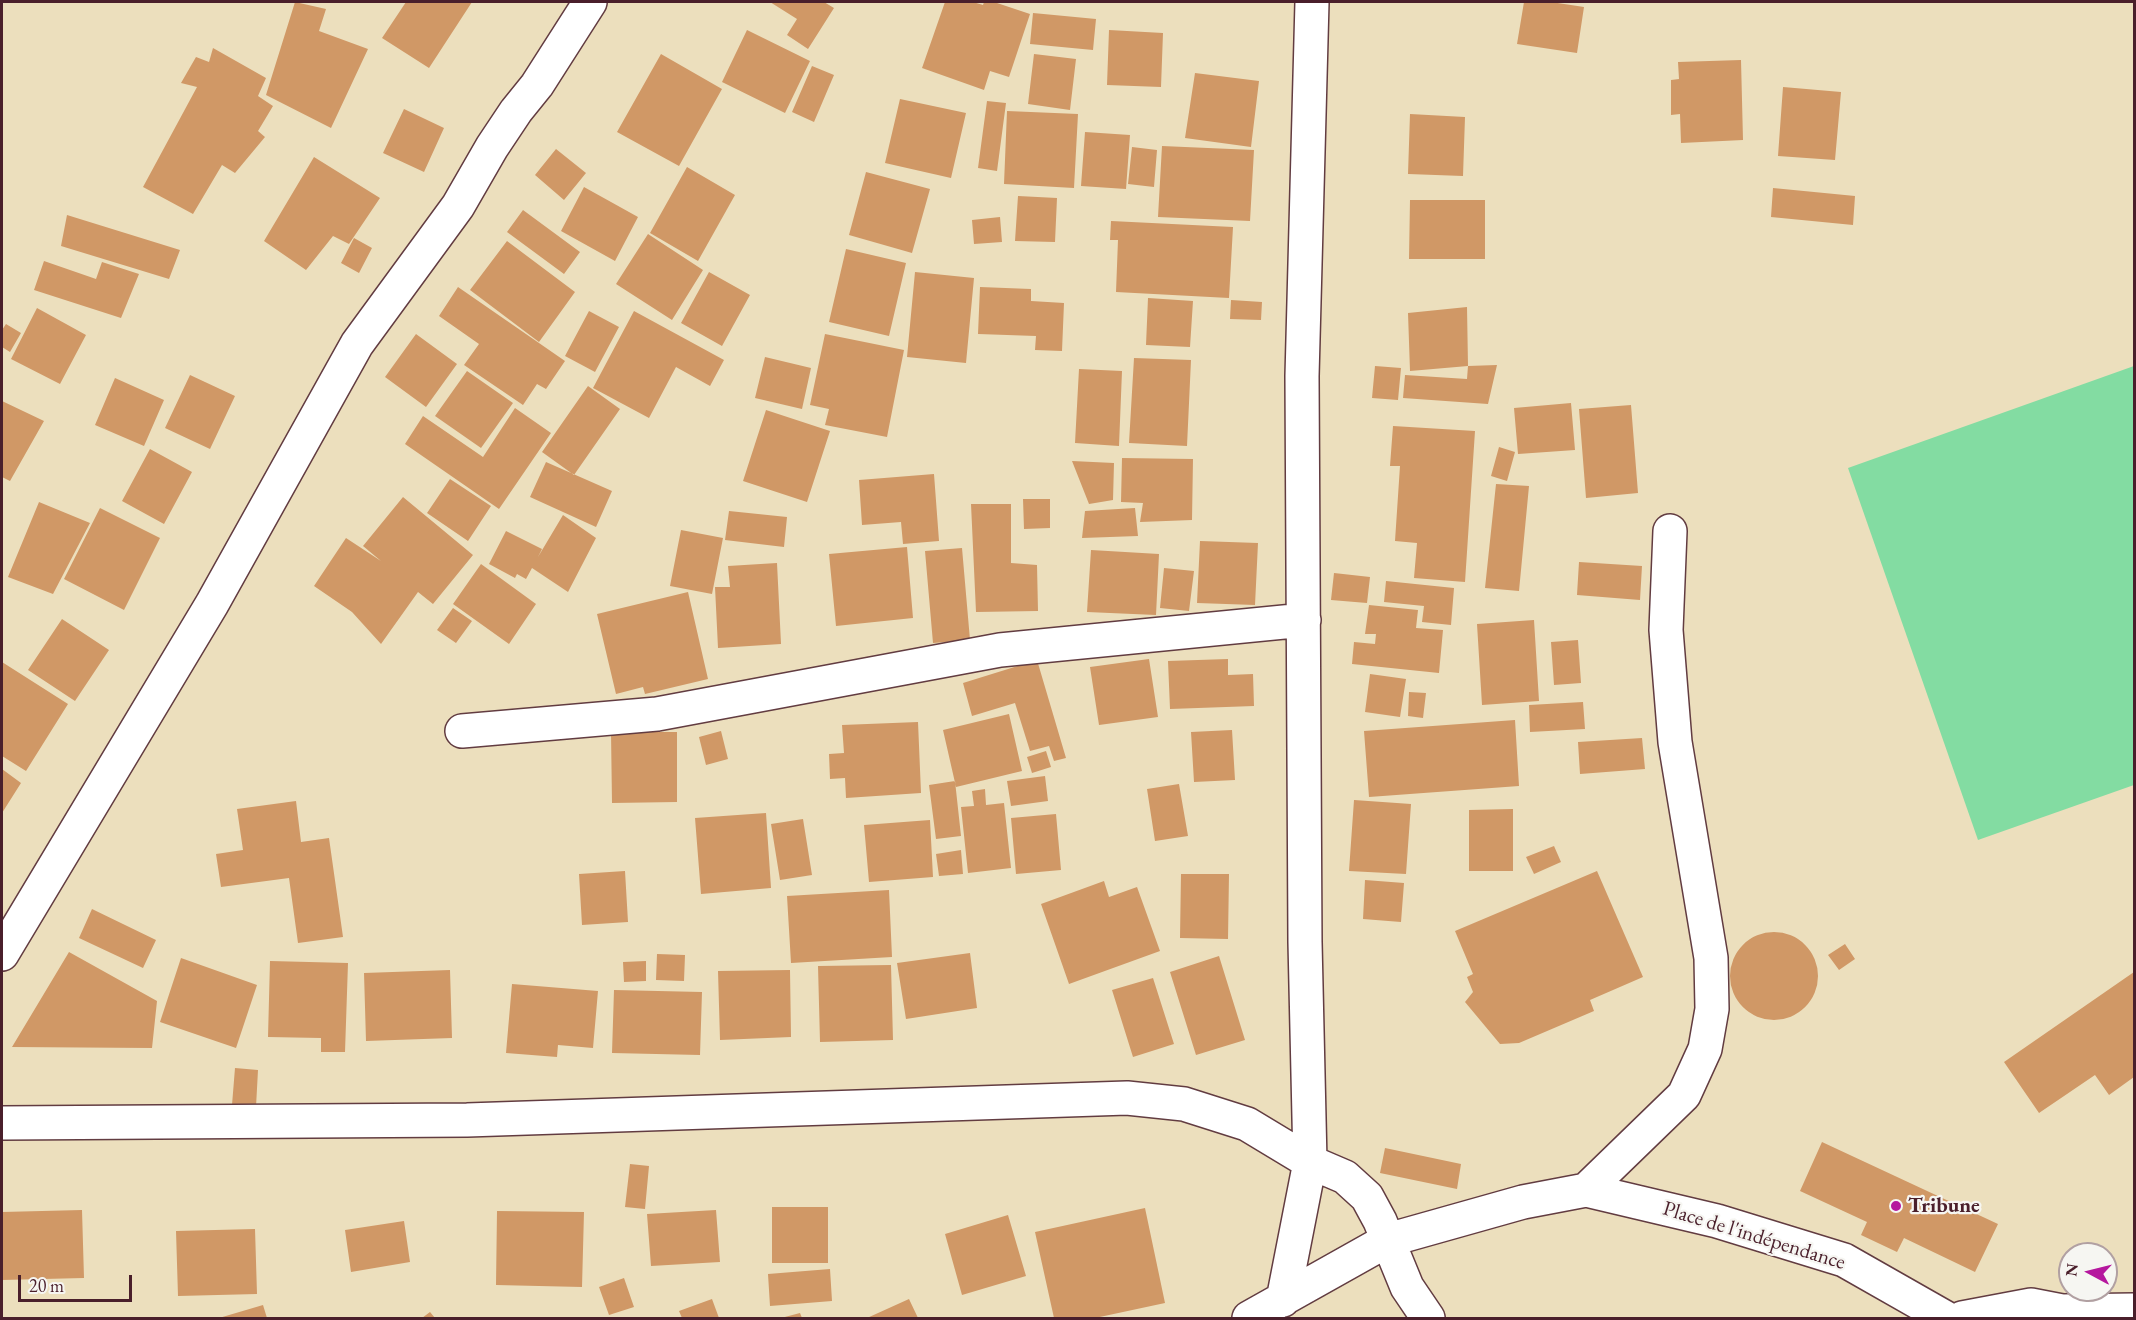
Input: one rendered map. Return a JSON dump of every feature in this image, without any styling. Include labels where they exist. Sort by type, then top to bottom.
[{"type":"street","points":[[2,954],[212,604],[357,344],[458,206],[492,147],[516,111],[537,86],[590,2]]},
{"type":"street","points":[[1283,1300],[1310,1162],[1305,942],[1302,376],[1312,2]]},
{"type":"street","points":[[1249,1318],[1388,1240],[1522,1202],[1586,1190],[1684,1095],[1705,1049],[1712,1009],[1711,958],[1675,742],[1666,630],[1670,531]]},
{"type":"street","points":[[462,731],[657,714],[1000,650],[1304,620]]},
{"type":"street","points":[[2,1124],[467,1120],[1127,1098],[1184,1104],[1247,1124],[1310,1162],[1345,1177],[1367,1197],[1407,1287],[1428,1318]]},
{"type":"street","name":"Place de l'indépendance","points":[[1586,1190],[1717,1221],[1844,1260],[1946,1318]]},
{"type":"street","points":[[1962,1318],[2031,1305],[2062,1311],[2134,1310]]},
{"type":"green space","points":[[2134,366],[2134,785],[1978,840],[1848,468]]},
{"type":"building","points":[[295,2],[326,9],[319,31],[368,49],[331,128],[266,95]]},
{"type":"building","points":[[406,2],[472,2],[429,68],[382,38]]},
{"type":"building","points":[[770,2],[824,2],[834,8],[808,49],[787,35],[797,19]]},
{"type":"building","points":[[945,2],[973,2],[983,5],[984,2],[994,2],[1030,14],[1009,77],[990,71],[984,90],[922,68]]},
{"type":"building","points":[[1524,2],[1551,2],[1584,7],[1577,53],[1517,44]]},
{"type":"building","points":[[1033,13],[1096,19],[1093,50],[1030,44]]},
{"type":"building","points":[[747,30],[810,61],[785,113],[722,82]]},
{"type":"building","points":[[1109,30],[1163,33],[1161,87],[1107,85]]},
{"type":"building","points":[[213,48],[266,78],[258,96],[273,106],[258,131],[265,137],[235,173],[222,165],[193,214],[143,187],[197,87],[181,83],[196,57],[209,62]]},
{"type":"building","points":[[661,54],[722,89],[679,166],[617,132]]},
{"type":"building","points":[[1034,54],[1076,59],[1070,110],[1028,104]]},
{"type":"building","points":[[1741,60],[1743,140],[1681,143],[1680,114],[1671,115],[1671,80],[1679,79],[1678,62]]},
{"type":"building","points":[[812,66],[834,75],[814,122],[792,112]]},
{"type":"building","points":[[1195,73],[1259,81],[1251,147],[1185,138]]},
{"type":"building","points":[[1783,87],[1841,92],[1835,160],[1778,156]]},
{"type":"building","points":[[900,99],[966,113],[951,178],[885,163]]},
{"type":"building","points":[[987,101],[1006,103],[997,171],[978,168]]},
{"type":"building","points":[[404,109],[444,128],[424,172],[383,153]]},
{"type":"building","points":[[1007,111],[1078,114],[1074,188],[1004,184]]},
{"type":"building","points":[[1410,114],[1465,117],[1463,176],[1408,174]]},
{"type":"building","points":[[1085,132],[1130,135],[1126,189],[1081,186]]},
{"type":"building","points":[[1162,146],[1254,150],[1250,221],[1158,217]]},
{"type":"building","points":[[1132,147],[1157,150],[1154,187],[1128,184]]},
{"type":"building","points":[[556,149],[586,173],[564,200],[535,175]]},
{"type":"building","points":[[314,157],[380,198],[349,244],[333,236],[306,270],[264,241]]},
{"type":"building","points":[[687,167],[735,195],[698,261],[650,233]]},
{"type":"building","points":[[866,172],[930,189],[912,253],[849,235]]},
{"type":"building","points":[[584,187],[638,217],[615,261],[561,231]]},
{"type":"building","points":[[1773,188],[1855,196],[1853,225],[1771,217]]},
{"type":"building","points":[[1018,196],[1057,198],[1055,242],[1015,241]]},
{"type":"building","points":[[1410,200],[1485,200],[1485,259],[1409,259]]},
{"type":"building","points":[[523,210],[580,252],[564,274],[507,232]]},
{"type":"building","points":[[67,215],[180,250],[169,279],[61,246]]},
{"type":"building","points":[[1000,217],[1002,242],[974,244],[972,220]]},
{"type":"building","points":[[1111,221],[1233,227],[1229,298],[1116,292],[1118,240],[1110,240]]},
{"type":"building","points":[[648,234],[703,270],[672,320],[616,284]]},
{"type":"building","points":[[354,238],[372,248],[359,273],[341,263]]},
{"type":"building","points":[[507,241],[575,292],[539,342],[470,290]]},
{"type":"building","points":[[846,249],[906,263],[889,336],[829,322]]},
{"type":"building","points":[[44,261],[96,279],[102,262],[139,274],[121,318],[34,290]]},
{"type":"building","points":[[709,272],[750,295],[722,346],[681,323]]},
{"type":"building","points":[[915,272],[974,278],[966,363],[907,357]]},
{"type":"building","points":[[458,287],[565,361],[546,389],[537,384],[523,405],[464,365],[479,344],[439,316]]},
{"type":"building","points":[[980,287],[1031,289],[1031,301],[1064,303],[1062,351],[1035,350],[1036,336],[978,334]]},
{"type":"building","points":[[1148,298],[1193,301],[1190,347],[1146,345]]},
{"type":"building","points":[[1231,300],[1262,302],[1261,320],[1230,319]]},
{"type":"building","points":[[1467,307],[1468,366],[1410,371],[1408,313]]},
{"type":"building","points":[[37,308],[86,335],[60,384],[11,359]]},
{"type":"building","points":[[589,311],[619,327],[595,372],[565,356]]},
{"type":"building","points":[[634,311],[724,360],[710,386],[676,367],[649,418],[593,388]]},
{"type":"building","points":[[6,324],[21,333],[10,352],[2,347],[2,330]]},
{"type":"building","points":[[416,334],[457,364],[426,407],[385,377]]},
{"type":"building","points":[[825,334],[904,350],[887,437],[825,425],[829,409],[810,405]]},
{"type":"building","points":[[765,357],[811,368],[802,409],[755,398]]},
{"type":"building","points":[[1134,358],[1191,360],[1187,446],[1129,443]]},
{"type":"building","points":[[1497,365],[1488,404],[1403,398],[1405,375],[1467,379],[1468,366]]},
{"type":"building","points":[[1375,366],[1401,368],[1398,400],[1372,398]]},
{"type":"building","points":[[1079,369],[1122,371],[1119,446],[1075,443]]},
{"type":"building","points":[[467,371],[513,403],[481,448],[435,416]]},
{"type":"building","points":[[190,375],[235,396],[210,449],[165,428]]},
{"type":"building","points":[[115,378],[164,400],[144,446],[95,425]]},
{"type":"building","points":[[588,386],[620,409],[574,475],[542,452]]},
{"type":"building","points":[[2,401],[44,421],[10,481],[2,477]]},
{"type":"building","points":[[1571,403],[1575,450],[1518,454],[1514,408]]},
{"type":"building","points":[[1631,405],[1638,493],[1586,498],[1579,409]]},
{"type":"building","points":[[515,408],[551,433],[499,509],[405,444],[423,416],[483,457]]},
{"type":"building","points":[[766,410],[830,431],[807,502],[743,481]]},
{"type":"building","points":[[1393,426],[1475,431],[1465,582],[1414,578],[1417,543],[1395,541],[1400,466],[1390,466]]},
{"type":"building","points":[[1499,447],[1515,452],[1507,481],[1491,476]]},
{"type":"building","points":[[150,449],[192,472],[164,524],[122,501]]},
{"type":"building","points":[[1122,458],[1193,459],[1192,520],[1140,522],[1143,503],[1121,502]]},
{"type":"building","points":[[1072,461],[1114,463],[1113,500],[1089,504]]},
{"type":"building","points":[[546,462],[612,491],[596,527],[530,497]]},
{"type":"building","points":[[934,474],[939,541],[903,544],[901,522],[862,525],[859,480]]},
{"type":"building","points":[[450,479],[491,506],[468,541],[427,513]]},
{"type":"building","points":[[1496,484],[1529,486],[1519,591],[1485,588]]},
{"type":"building","points":[[403,497],[473,555],[433,604],[418,592],[381,644],[352,612],[314,586],[346,538],[381,561],[363,546]]},
{"type":"building","points":[[1023,499],[1050,499],[1050,528],[1024,529]]},
{"type":"building","points":[[39,502],[90,523],[53,594],[8,577]]},
{"type":"building","points":[[971,504],[1011,504],[1011,563],[1037,565],[1038,611],[976,612]]},
{"type":"building","points":[[100,508],[160,538],[124,610],[64,579]]},
{"type":"building","points":[[1135,508],[1138,536],[1082,538],[1085,511]]},
{"type":"building","points":[[729,511],[787,517],[784,547],[725,540]]},
{"type":"building","points":[[563,515],[596,538],[568,592],[532,568],[526,579],[517,574],[515,578],[489,564],[506,531],[542,549],[538,557]]},
{"type":"building","points":[[681,530],[723,538],[712,594],[670,586]]},
{"type":"building","points":[[1200,541],[1258,543],[1255,605],[1197,603]]},
{"type":"building","points":[[907,547],[913,618],[836,626],[829,554]]},
{"type":"building","points":[[962,548],[970,640],[933,643],[925,551]]},
{"type":"building","points":[[1091,550],[1159,554],[1156,615],[1087,612]]},
{"type":"building","points":[[1579,562],[1642,566],[1640,600],[1577,595]]},
{"type":"building","points":[[777,563],[781,644],[718,648],[715,587],[730,587],[728,566]]},
{"type":"building","points":[[481,564],[536,604],[509,644],[453,604]]},
{"type":"building","points":[[1164,568],[1194,571],[1189,611],[1160,608]]},
{"type":"building","points":[[1334,573],[1370,577],[1367,603],[1331,600]]},
{"type":"building","points":[[1386,581],[1454,588],[1451,625],[1422,622],[1424,606],[1384,602]]},
{"type":"building","points":[[688,592],[708,679],[645,694],[643,687],[616,694],[597,614]]},
{"type":"building","points":[[1369,605],[1418,610],[1416,628],[1443,630],[1439,673],[1352,664],[1354,642],[1375,644],[1376,634],[1365,634]]},
{"type":"building","points":[[453,608],[472,621],[456,643],[437,630]]},
{"type":"building","points":[[62,619],[109,650],[75,701],[28,670]]},
{"type":"building","points":[[1534,620],[1539,701],[1482,705],[1477,624]]},
{"type":"building","points":[[1578,640],[1581,683],[1554,685],[1551,642]]},
{"type":"building","points":[[1149,659],[1158,717],[1099,725],[1090,667]]},
{"type":"building","points":[[1228,659],[1228,675],[1253,674],[1254,706],[1170,709],[1168,661]]},
{"type":"building","points":[[1037,660],[1066,758],[1054,761],[1049,746],[1030,751],[1015,703],[972,716],[963,683]]},
{"type":"building","points":[[2,662],[68,704],[26,771],[2,756]]},
{"type":"building","points":[[1370,674],[1406,679],[1400,717],[1365,712]]},
{"type":"building","points":[[1409,692],[1426,693],[1423,718],[1408,716]]},
{"type":"building","points":[[1583,702],[1585,729],[1530,732],[1529,705]]},
{"type":"building","points":[[1009,714],[1022,771],[956,787],[943,730]]},
{"type":"building","points":[[1515,720],[1519,786],[1369,797],[1364,731]]},
{"type":"building","points":[[918,722],[921,793],[846,798],[845,778],[830,779],[829,754],[844,753],[842,725]]},
{"type":"building","points":[[1232,730],[1235,780],[1194,782],[1191,732]]},
{"type":"building","points":[[721,731],[728,759],[706,765],[699,737]]},
{"type":"building","points":[[611,732],[677,732],[677,802],[612,803]]},
{"type":"building","points":[[1642,738],[1645,769],[1580,774],[1578,742]]},
{"type":"building","points":[[1046,751],[1051,767],[1032,773],[1027,757]]},
{"type":"building","points":[[2,769],[21,783],[2,813]]},
{"type":"building","points":[[1045,776],[1048,801],[1011,806],[1007,781]]},
{"type":"building","points":[[955,781],[961,836],[936,839],[929,785]]},
{"type":"building","points":[[1179,784],[1188,836],[1155,841],[1147,789]]},
{"type":"building","points":[[985,789],[986,805],[1004,803],[1011,868],[968,873],[961,807],[974,806],[972,791]]},
{"type":"building","points":[[1354,800],[1411,804],[1406,874],[1349,871]]},
{"type":"building","points":[[296,801],[301,842],[329,838],[343,937],[298,943],[289,878],[221,887],[216,854],[243,850],[237,809]]},
{"type":"building","points":[[1513,809],[1513,871],[1469,871],[1469,810]]},
{"type":"building","points":[[766,813],[771,888],[701,894],[695,818]]},
{"type":"building","points":[[1056,814],[1061,870],[1016,874],[1011,818]]},
{"type":"building","points":[[803,819],[812,875],[780,880],[771,824]]},
{"type":"building","points":[[930,820],[933,877],[869,882],[864,825]]},
{"type":"building","points":[[1554,846],[1561,862],[1534,874],[1526,857]]},
{"type":"building","points":[[961,850],[963,874],[939,876],[936,854]]},
{"type":"building","points":[[625,871],[628,922],[582,925],[579,874]]},
{"type":"building","points":[[1597,871],[1643,977],[1590,1000],[1594,1011],[1519,1043],[1500,1044],[1465,1002],[1473,992],[1467,977],[1473,974],[1455,931]]},
{"type":"building","points":[[1181,874],[1229,874],[1228,939],[1180,938]]},
{"type":"building","points":[[1365,880],[1404,883],[1401,922],[1363,919]]},
{"type":"building","points":[[1104,881],[1109,897],[1137,887],[1160,951],[1069,984],[1041,904]]},
{"type":"building","points":[[889,890],[892,957],[791,963],[787,896]]},
{"type":"building","points":[[92,909],[156,940],[143,968],[79,938]]},
{"type":"building","points":[[1774,932],[1791,936],[1805,945],[1814,959],[1818,976],[1814,993],[1805,1007],[1791,1016],[1774,1020],[1757,1016],[1743,1007],[1734,993],[1730,976],[1734,959],[1743,945],[1757,936]]},
{"type":"building","points":[[1845,944],[1855,959],[1839,970],[1828,955]]},
{"type":"building","points":[[69,952],[157,1001],[152,1048],[12,1047]]},
{"type":"building","points":[[970,953],[977,1008],[906,1019],[897,963]]},
{"type":"building","points":[[657,954],[685,955],[684,981],[656,980]]},
{"type":"building","points":[[1219,956],[1245,1040],[1196,1055],[1170,972]]},
{"type":"building","points":[[181,958],[257,985],[236,1048],[160,1022]]},
{"type":"building","points":[[270,961],[348,963],[345,1052],[321,1052],[321,1038],[268,1037]]},
{"type":"building","points":[[646,961],[646,981],[624,982],[623,962]]},
{"type":"building","points":[[891,965],[893,1040],[820,1042],[818,966]]},
{"type":"building","points":[[450,970],[452,1038],[366,1041],[364,973]]},
{"type":"building","points":[[790,970],[791,1037],[720,1040],[718,971]]},
{"type":"building","points":[[2134,972],[2134,1077],[2109,1095],[2095,1075],[2039,1113],[2004,1062]]},
{"type":"building","points":[[1153,978],[1174,1044],[1133,1057],[1112,990]]},
{"type":"building","points":[[512,984],[598,991],[593,1048],[558,1045],[557,1057],[506,1053]]},
{"type":"building","points":[[614,990],[702,992],[700,1055],[612,1053]]},
{"type":"building","points":[[235,1068],[258,1070],[256,1107],[232,1105]]},
{"type":"building","name":"Tribune","points":[[1822,1142],[1998,1224],[1975,1272],[1904,1238],[1897,1252],[1861,1235],[1867,1222],[1800,1191]]},
{"type":"building","points":[[1385,1148],[1461,1164],[1457,1189],[1380,1173]]},
{"type":"building","points":[[630,1164],[649,1166],[645,1209],[625,1207]]},
{"type":"building","points":[[772,1207],[828,1207],[828,1263],[772,1263]]},
{"type":"building","points":[[1145,1208],[1165,1303],[1095,1318],[1054,1318],[1035,1232]]},
{"type":"building","points":[[82,1210],[84,1278],[2,1280],[2,1212]]},
{"type":"building","points":[[716,1210],[720,1262],[651,1266],[647,1214]]},
{"type":"building","points":[[497,1211],[584,1212],[582,1287],[496,1285]]},
{"type":"building","points":[[1008,1215],[1026,1276],[962,1295],[945,1234]]},
{"type":"building","points":[[404,1221],[410,1262],[351,1272],[345,1230]]},
{"type":"building","points":[[255,1229],[257,1294],[178,1296],[176,1231]]},
{"type":"building","points":[[830,1269],[832,1301],[770,1306],[768,1274]]},
{"type":"building","points":[[624,1278],[634,1307],[609,1315],[599,1287]]},
{"type":"building","points":[[712,1299],[719,1318],[682,1318],[679,1311]]},
{"type":"building","points":[[909,1299],[918,1318],[867,1318]]},
{"type":"building","points":[[263,1305],[267,1318],[219,1318]]},
{"type":"building","points":[[430,1312],[435,1318],[422,1318]]},
{"type":"building","points":[[800,1313],[802,1318],[781,1318]]},
{"type":"place","name":"Tribune","points":[[1896,1206]]}]
